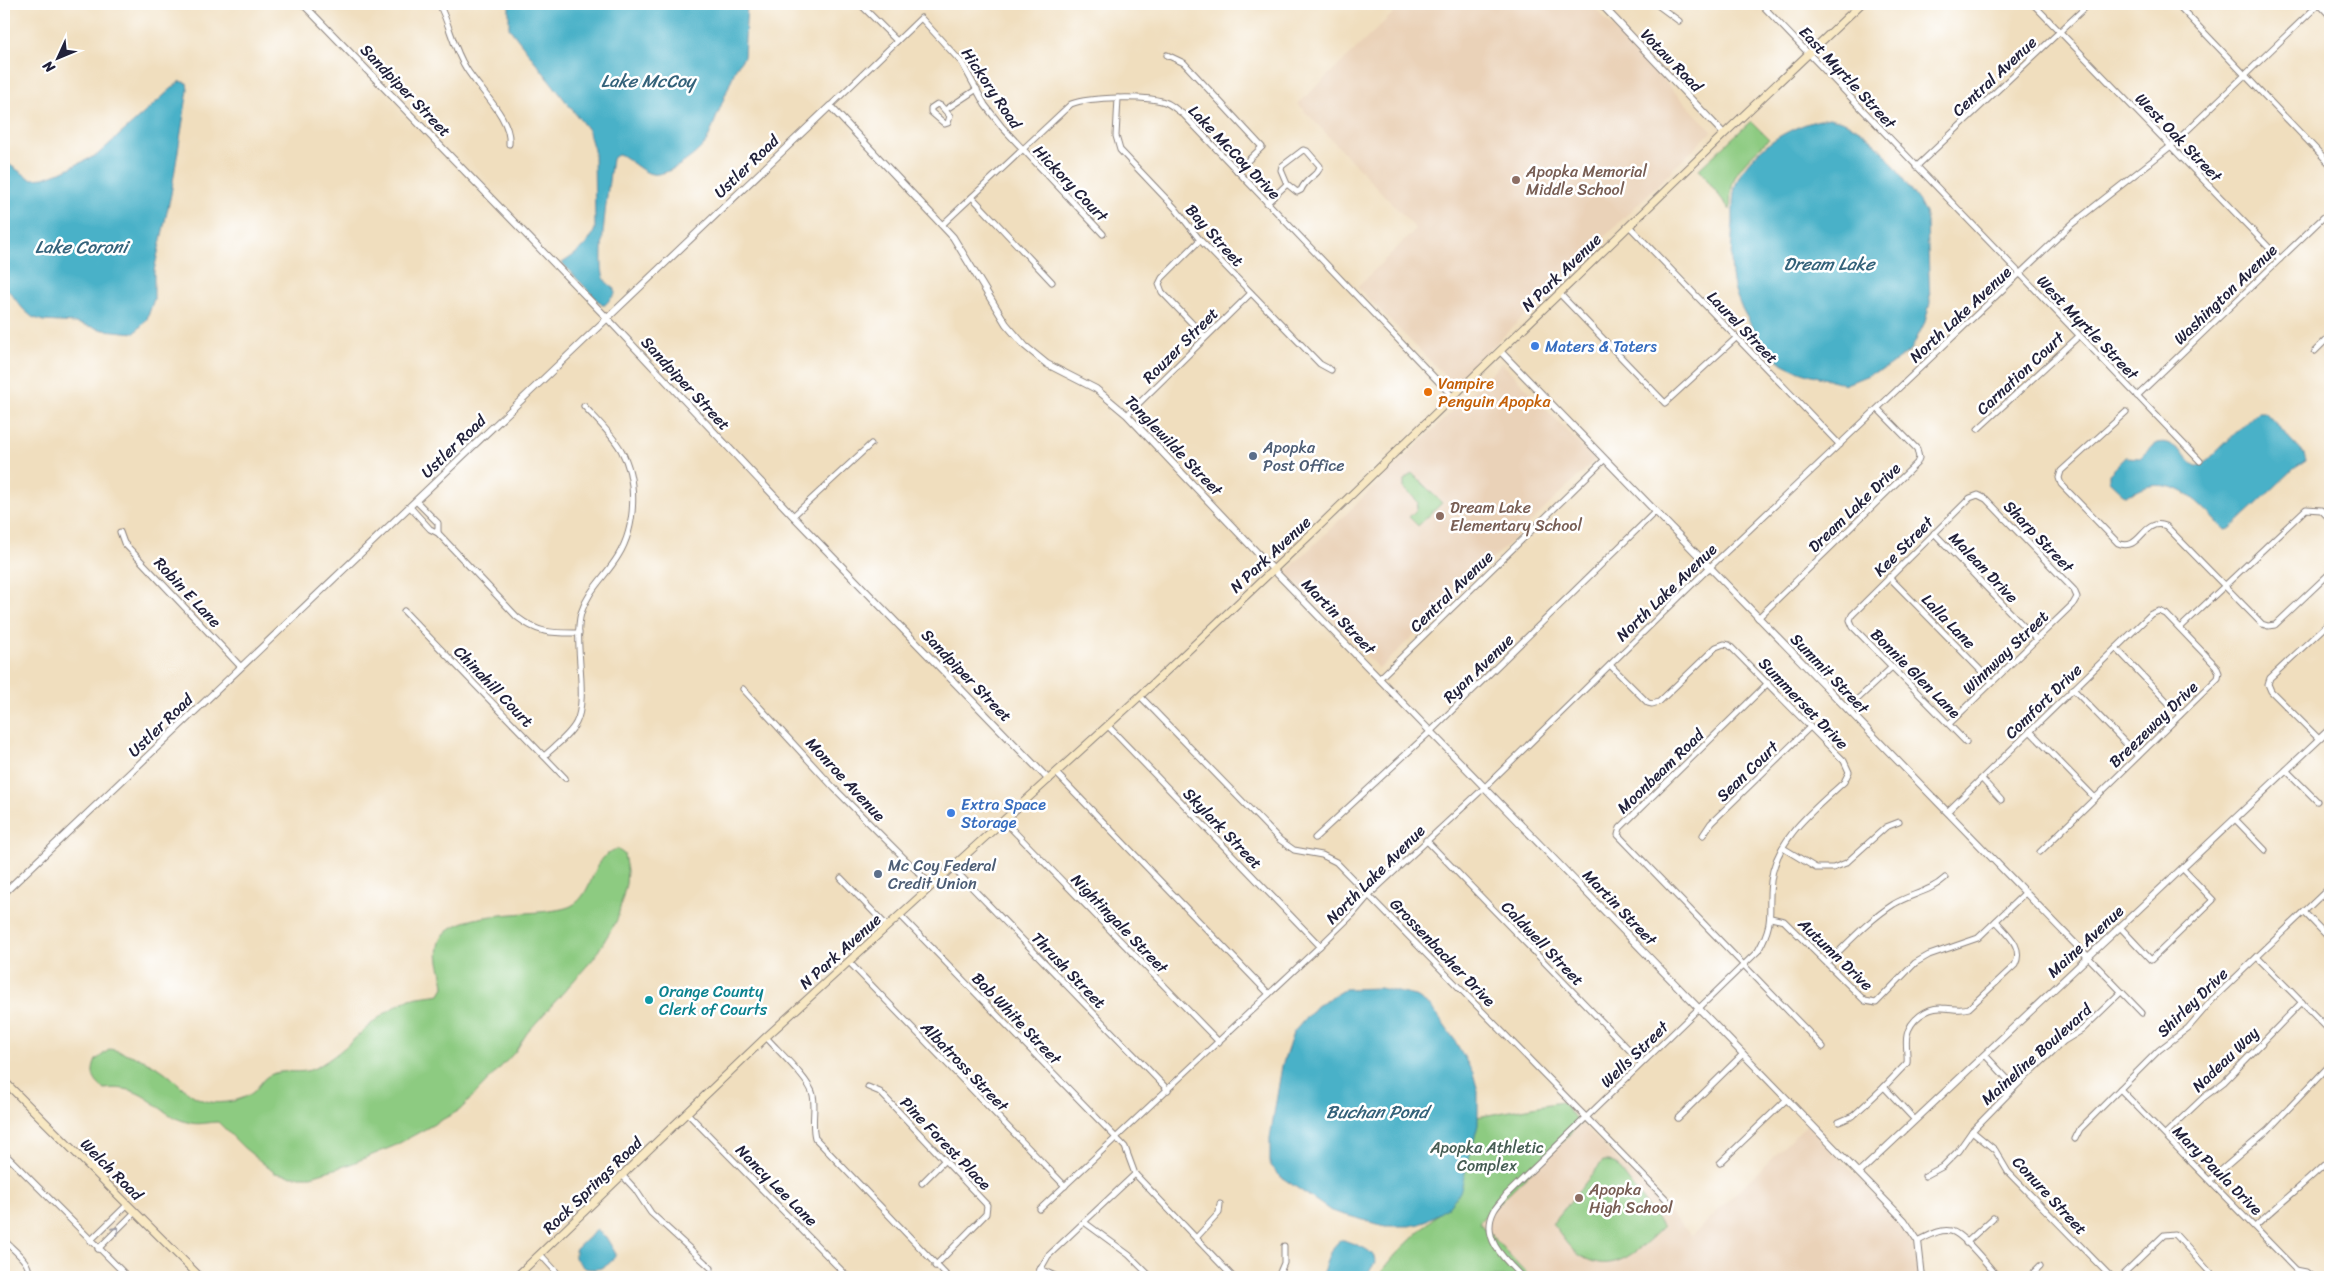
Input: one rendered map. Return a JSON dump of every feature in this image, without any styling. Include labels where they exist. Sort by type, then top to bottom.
[{"type":"main road","name":"N Park Avenue","points":[[687,1113],[766,1037],[1057,774],[1140,696],[1861,4]]},
{"type":"main road","name":"Welch Road","points":[[4,1081],[200,1277]]},
{"type":"main road","name":"Rock Springs Road","points":[[516,1277],[687,1113]]},
{"type":"street","name":"Sandpiper Street","points":[[303,4],[607,318],[793,516],[1050,780]]},
{"type":"street","points":[[439,4],[454,46],[466,69],[487,95],[505,124],[510,134],[509,144]]},
{"type":"street","points":[[860,4],[897,41]]},
{"type":"street","name":"Votaw Road","points":[[1601,4],[1724,134]]},
{"type":"street","points":[[1656,4],[1679,21]]},
{"type":"street","name":"East Myrtle Street","points":[[1760,4],[1916,167]]},
{"type":"street","name":"West Oak Street","points":[[2033,4],[2280,260]]},
{"type":"street","name":"Central Avenue","points":[[1916,167],[2089,4]]},
{"type":"street","points":[[2177,4],[2330,164]]},
{"type":"street","points":[[2319,4],[2330,14]]},
{"type":"street","name":"North Lake Avenue","points":[[1040,1209],[1320,946],[1353,914],[1370,894],[1484,787],[1709,568],[2072,224],[2171,146],[2319,4]]},
{"type":"street","name":"Ustler Road","points":[[4,893],[921,18]]},
{"type":"street","name":"Hickory Road","points":[[921,18],[962,63],[985,104],[1022,150]]},
{"type":"street","points":[[1167,55],[1184,63],[1262,147],[1237,171]]},
{"type":"street","points":[[945,110],[977,89]]},
{"type":"street","name":"Lake McCoy Drive","points":[[942,225],[1071,104],[1083,99],[1118,98],[1166,103],[1183,114],[1453,397]]},
{"type":"street","name":"Bay Street","points":[[1118,98],[1116,136],[1120,150],[1175,208],[1200,240],[1320,364],[1331,370]]},
{"type":"street","name":"Tanglewilde Street","points":[[830,106],[942,225],[964,253],[1006,324],[1025,346],[1047,364],[1096,389],[1127,414],[1274,569]]},
{"type":"street","name":"Hickory Court","points":[[1022,150],[1103,234]]},
{"type":"street","points":[[1301,151],[1307,151],[1320,166],[1317,174],[1306,180],[1299,192],[1287,184],[1281,170],[1282,166],[1301,151]]},
{"type":"street","name":"West Myrtle Street","points":[[1916,167],[2200,461]]},
{"type":"street","points":[[1267,202],[1287,184]]},
{"type":"street","points":[[972,197],[1052,282]]},
{"type":"street","name":"Washington Avenue","points":[[2137,396],[2330,211]]},
{"type":"street","name":"Laurel Street","points":[[1629,226],[1840,444]]},
{"type":"street","points":[[1200,240],[1159,284],[1162,292],[1206,337]]},
{"type":"street","name":"Rouzer Street","points":[[1127,414],[1251,293]]},
{"type":"street","points":[[1559,293],[1665,404],[1736,338]]},
{"type":"street","name":"Carnation Court","points":[[1978,428],[2079,336]]},
{"type":"street","points":[[2315,351],[2330,336]]},
{"type":"street","name":"Summit Street","points":[[1500,351],[2142,1013]]},
{"type":"street","points":[[544,756],[572,730],[579,714],[579,633],[581,614],[587,598],[619,555],[630,523],[632,506],[628,466],[621,450],[609,433],[584,406]]},
{"type":"street","name":"Dream Lake Drive","points":[[1758,618],[1917,464],[1919,458],[1917,449],[1878,409]]},
{"type":"street","points":[[2126,412],[2061,471],[2059,478],[2061,484],[2118,543],[2125,546],[2133,544],[2151,525],[2158,523],[2166,526],[2262,624],[2268,626],[2275,625],[2330,573]]},
{"type":"street","points":[[793,516],[871,444]]},
{"type":"street","name":"Central Avenue","points":[[1380,678],[1604,460]]},
{"type":"street","name":"Kee Street","points":[[1850,620],[1852,615],[1889,577],[1970,498],[1978,496]]},
{"type":"street","name":"Sharp Street","points":[[1978,496],[1986,499],[2061,576],[2074,590],[2077,597]]},
{"type":"street","points":[[416,500],[438,523],[438,533]]},
{"type":"street","points":[[410,507],[430,530],[438,533],[517,617],[530,627],[541,632],[579,633]]},
{"type":"street","points":[[2180,628],[2306,509],[2321,510],[2330,519]]},
{"type":"street","name":"Ryan Avenue","points":[[1315,838],[1431,732],[1655,512]]},
{"type":"street","points":[[423,522],[430,515]]},
{"type":"street","name":"Robin E Lane","points":[[120,532],[124,543],[242,667]]},
{"type":"street","name":"Malean Drive","points":[[1934,533],[2036,639]]},
{"type":"street","name":"Martin Street","points":[[1274,569],[1904,1220],[1918,1241],[1922,1277]]},
{"type":"street","name":"Lalla Lane","points":[[1889,577],[1992,682]]},
{"type":"street","name":"Winnway Street","points":[[1949,724],[2073,604],[2077,597]]},
{"type":"street","name":"Chinahill Court","points":[[404,611],[566,778]]},
{"type":"street","name":"Breezeway Drive","points":[[2040,852],[2218,678],[2219,673],[2180,628],[2166,614],[2159,612]]},
{"type":"street","name":"Comfort Drive","points":[[1946,812],[2151,614],[2159,612]]},
{"type":"street","name":"Bonnie Glen Lane","points":[[1850,620],[1853,627],[1966,742]]},
{"type":"street","points":[[2319,739],[2271,691],[2268,684],[2270,678],[2330,622]]},
{"type":"street","name":"Summerset Drive","points":[[1610,665],[1648,703],[1652,704],[1659,702],[1714,649],[1724,644],[1735,648],[1844,761],[1848,769],[1848,775],[1792,831],[1783,848],[1771,880],[1771,918],[1768,933],[1758,950],[1700,1009]]},
{"type":"street","points":[[2116,648],[2180,715]]},
{"type":"street","points":[[1847,709],[1892,667]]},
{"type":"street","name":"Moonbeam Road","points":[[1744,966],[1618,835],[1620,828],[1768,683]]},
{"type":"street","name":"Monroe Avenue","points":[[744,689],[834,788],[932,886]]},
{"type":"street","points":[[2074,689],[2138,756]]},
{"type":"street","name":"Grossenbacher Drive","points":[[1140,696],[1280,840],[1294,850],[1322,855],[1336,862],[1370,894],[1672,1205]]},
{"type":"street","name":"Skylark Street","points":[[1108,726],[1320,946]]},
{"type":"street","name":"Sean Court","points":[[1704,835],[1711,823],[1810,727]]},
{"type":"street","name":"Maine Avenue","points":[[1859,1173],[2330,728]]},
{"type":"street","points":[[2030,731],[2095,798]]},
{"type":"street","points":[[2286,770],[2317,801]]},
{"type":"street","points":[[1057,774],[1269,994]]},
{"type":"street","points":[[1982,778],[2001,800]]},
{"type":"street","points":[[2235,819],[2265,850]]},
{"type":"street","name":"Nightingale Street","points":[[1004,821],[1219,1042]]},
{"type":"street","points":[[1783,848],[1816,868],[1833,868],[1846,863],[1886,826],[1900,822]]},
{"type":"street","name":"Caldwell Street","points":[[1426,840],[1642,1063]]},
{"type":"street","name":"Thrush Street","points":[[952,867],[1168,1090]]},
{"type":"street","points":[[2120,927],[2151,960],[2214,900],[2182,868]]},
{"type":"street","points":[[841,878],[888,926]]},
{"type":"street","points":[[1827,963],[1877,916],[1896,903],[1936,886],[1945,878]]},
{"type":"street","name":"Shirley Drive","points":[[2075,1139],[2080,1129],[2120,1089],[2160,1050],[2188,1028],[2213,999],[2330,887]]},
{"type":"street","name":"Autumn Drive","points":[[1771,918],[1784,921],[1865,1001],[1876,1003],[1915,963],[1929,955],[1978,938],[2026,894]]},
{"type":"street","points":[[2304,912],[2330,939]]},
{"type":"street","name":"Bob White Street","points":[[900,915],[1125,1147],[1135,1174]]},
{"type":"street","points":[[1838,1122],[1853,1116],[1907,1063],[1907,1034],[1911,1025],[1920,1016],[1930,1010],[1940,1008],[1960,1011],[1969,1008],[2015,965],[2019,957],[2018,948],[1996,921]]},
{"type":"street","points":[[2258,957],[2330,1031]]},
{"type":"street","name":"Albatross Street","points":[[849,962],[1064,1186]]},
{"type":"street","points":[[1744,966],[1823,1048]]},
{"type":"street","name":"Maineline Boulevard","points":[[1925,1176],[1942,1167],[1958,1151],[1972,1131],[2016,1087],[2064,1041],[2082,1030],[2122,992]]},
{"type":"street","name":"Nadeau Way","points":[[2165,1134],[2203,1098],[2224,1082],[2302,1002]]},
{"type":"street","name":"Wells Street","points":[[1522,1277],[1499,1254],[1493,1242],[1491,1226],[1494,1211],[1506,1196],[1700,1009]]},
{"type":"street","points":[[766,1037],[802,1077],[813,1094],[813,1129],[815,1138],[935,1266],[948,1277]]},
{"type":"street","points":[[1678,1118],[1743,1054]]},
{"type":"street","points":[[1985,1055],[2016,1087]]},
{"type":"street","points":[[2210,1180],[2268,1130],[2330,1065]]},
{"type":"street","name":"Pine Forest Place","points":[[868,1087],[880,1092],[987,1204],[986,1214],[935,1266]]},
{"type":"street","points":[[1884,1087],[1915,1120]]},
{"type":"street","name":"Mary Paula Drive","points":[[2120,1089],[2256,1226],[2303,1277]]},
{"type":"street","points":[[1720,1163],[1787,1099]]},
{"type":"street","name":"Nancy Lee Lane","points":[[687,1113],[848,1277]]},
{"type":"street","name":"Conure Street","points":[[1972,1131],[1995,1150],[2008,1172],[2111,1277]]},
{"type":"street","points":[[4,1153],[128,1277]]},
{"type":"street","points":[[2256,1226],[2330,1159]]},
{"type":"street","points":[[922,1183],[945,1160]]},
{"type":"street","points":[[1036,1277],[1048,1256],[1135,1174],[1233,1277]]},
{"type":"street","points":[[622,1175],[651,1214],[711,1268]]},
{"type":"street","points":[[90,1241],[128,1204]]},
{"type":"street","points":[[1197,1238],[1219,1213],[1220,1204]]},
{"type":"street","points":[[98,1249],[135,1212]]},
{"type":"street","points":[[1966,1243],[1993,1218]]},
{"type":"street","points":[[1084,1222],[1128,1255],[1151,1277]]},
{"type":"street","points":[[1918,1241],[1936,1233],[1951,1231],[1966,1243],[1998,1277]]},
{"type":"street","points":[[2120,1277],[2164,1235],[2175,1234],[2214,1277]]},
{"type":"street","points":[[4,1240],[27,1265],[28,1277]]},
{"type":"street","points":[[1278,1277],[1284,1263],[1284,1246]]},
{"type":"street","points":[[540,1254],[561,1277]]},
{"type":"street","points":[[2029,1277],[2040,1266]]},
{"type":"street","points":[[1040,1269],[1057,1277]]},
{"type":"street","name":"Mary Paula Drive","points":[[2295,1270],[2306,1272],[2312,1277]]},
{"type":"shaded area","name":"Apopka Memorial Middle School","points":[[1403,4],[1591,4],[1712,131],[1454,385],[1357,287],[1416,229],[1298,104]]},
{"type":"shaded area","name":"Dream Lake Elementary School","points":[[1502,363],[1595,460],[1379,669],[1286,572]]},
{"type":"shaded area","name":"Apopka High School","points":[[1581,1123],[1692,1236],[1807,1124],[1895,1216],[1908,1233],[1913,1244],[1919,1277],[1530,1277],[1479,1222]]},
{"type":"green space","points":[[1751,121],[1769,139],[1747,160],[1734,179],[1731,189],[1730,210],[1699,169]]},
{"type":"green space","points":[[1412,473],[1442,503],[1418,526],[1409,517],[1417,509],[1418,502],[1404,488],[1404,480]]},
{"type":"green space","points":[[617,849],[624,854],[627,871],[626,884],[617,920],[594,958],[527,1033],[515,1052],[460,1110],[394,1146],[348,1165],[311,1176],[275,1173],[243,1147],[218,1122],[194,1124],[179,1119],[142,1095],[119,1088],[104,1089],[95,1080],[93,1069],[96,1060],[110,1049],[131,1055],[154,1065],[191,1094],[202,1100],[214,1103],[232,1101],[248,1096],[266,1078],[274,1073],[303,1071],[315,1068],[339,1052],[384,1014],[397,1006],[413,998],[440,994],[444,987],[438,951],[445,933],[458,924],[476,919],[558,910],[571,906],[585,893],[602,860],[608,853]]},
{"type":"green space","name":"Apopka Athletic Complex","points":[[1561,1102],[1581,1123],[1479,1222],[1530,1277],[1377,1277],[1397,1253],[1450,1202],[1443,1123]]},
{"type":"green space","points":[[1603,1161],[1616,1164],[1663,1227],[1633,1253],[1611,1263],[1599,1263],[1587,1259],[1574,1251],[1552,1224]]},
{"type":"water","name":"Lake McCoy","points":[[509,4],[747,4],[744,57],[736,68],[707,141],[703,146],[682,164],[659,174],[644,171],[619,154],[612,159],[604,220],[602,269],[604,278],[615,289],[615,294],[605,305],[602,305],[562,263],[586,244],[595,229],[594,150],[588,130],[509,28]]},
{"type":"water","name":"Lake Coroni","points":[[180,81],[187,83],[188,90],[171,194],[154,271],[154,299],[147,319],[135,333],[104,330],[76,323],[43,321],[32,317],[23,309],[4,285],[4,161],[31,179],[44,178],[63,171],[97,155]]},
{"type":"water","name":"Dream Lake","points":[[1829,118],[1845,122],[1871,139],[1892,163],[1920,203],[1927,222],[1930,303],[1925,322],[1911,350],[1886,368],[1846,384],[1795,369],[1777,360],[1769,353],[1740,304],[1735,292],[1731,267],[1734,193],[1739,177],[1746,166],[1755,155],[1777,138],[1803,125]]},
{"type":"water","points":[[2257,412],[2265,412],[2304,454],[2306,461],[2295,468],[2230,529],[2225,530],[2201,505],[2183,492],[2173,488],[2150,486],[2124,495],[2109,481],[2109,474],[2126,457],[2140,458],[2161,442],[2172,445],[2196,466],[2202,466]]},
{"type":"water","name":"Buchan Pond","points":[[1380,988],[1415,996],[1431,1007],[1454,1039],[1473,1073],[1478,1091],[1478,1125],[1460,1192],[1446,1209],[1420,1224],[1409,1226],[1385,1226],[1331,1211],[1281,1177],[1270,1166],[1270,1138],[1282,1066],[1293,1033],[1316,1006],[1345,989]]},
{"type":"water","points":[[596,1230],[606,1237],[616,1254],[610,1263],[603,1267],[598,1269],[584,1268],[575,1258],[575,1250]]},
{"type":"water","points":[[1340,1240],[1359,1246],[1372,1254],[1375,1263],[1365,1277],[1321,1277],[1331,1250]]},
{"type":"place","name":"Apopka Memorial Middle School","points":[[1516,180]]},
{"type":"place","name":"Maters & Taters","points":[[1535,346]]},
{"type":"place","name":"Vampire Penguin Apopka","points":[[1428,392]]},
{"type":"place","name":"Apopka Post Office","points":[[1253,456]]},
{"type":"place","name":"Dream Lake Elementary School","points":[[1440,516]]},
{"type":"place","name":"Extra Space Storage","points":[[951,813]]},
{"type":"place","name":"Mc Coy Federal Credit Union","points":[[878,874]]},
{"type":"place","name":"Orange County Clerk of Courts","points":[[649,1000]]},
{"type":"place","name":"Apopka High School","points":[[1579,1198]]}]
